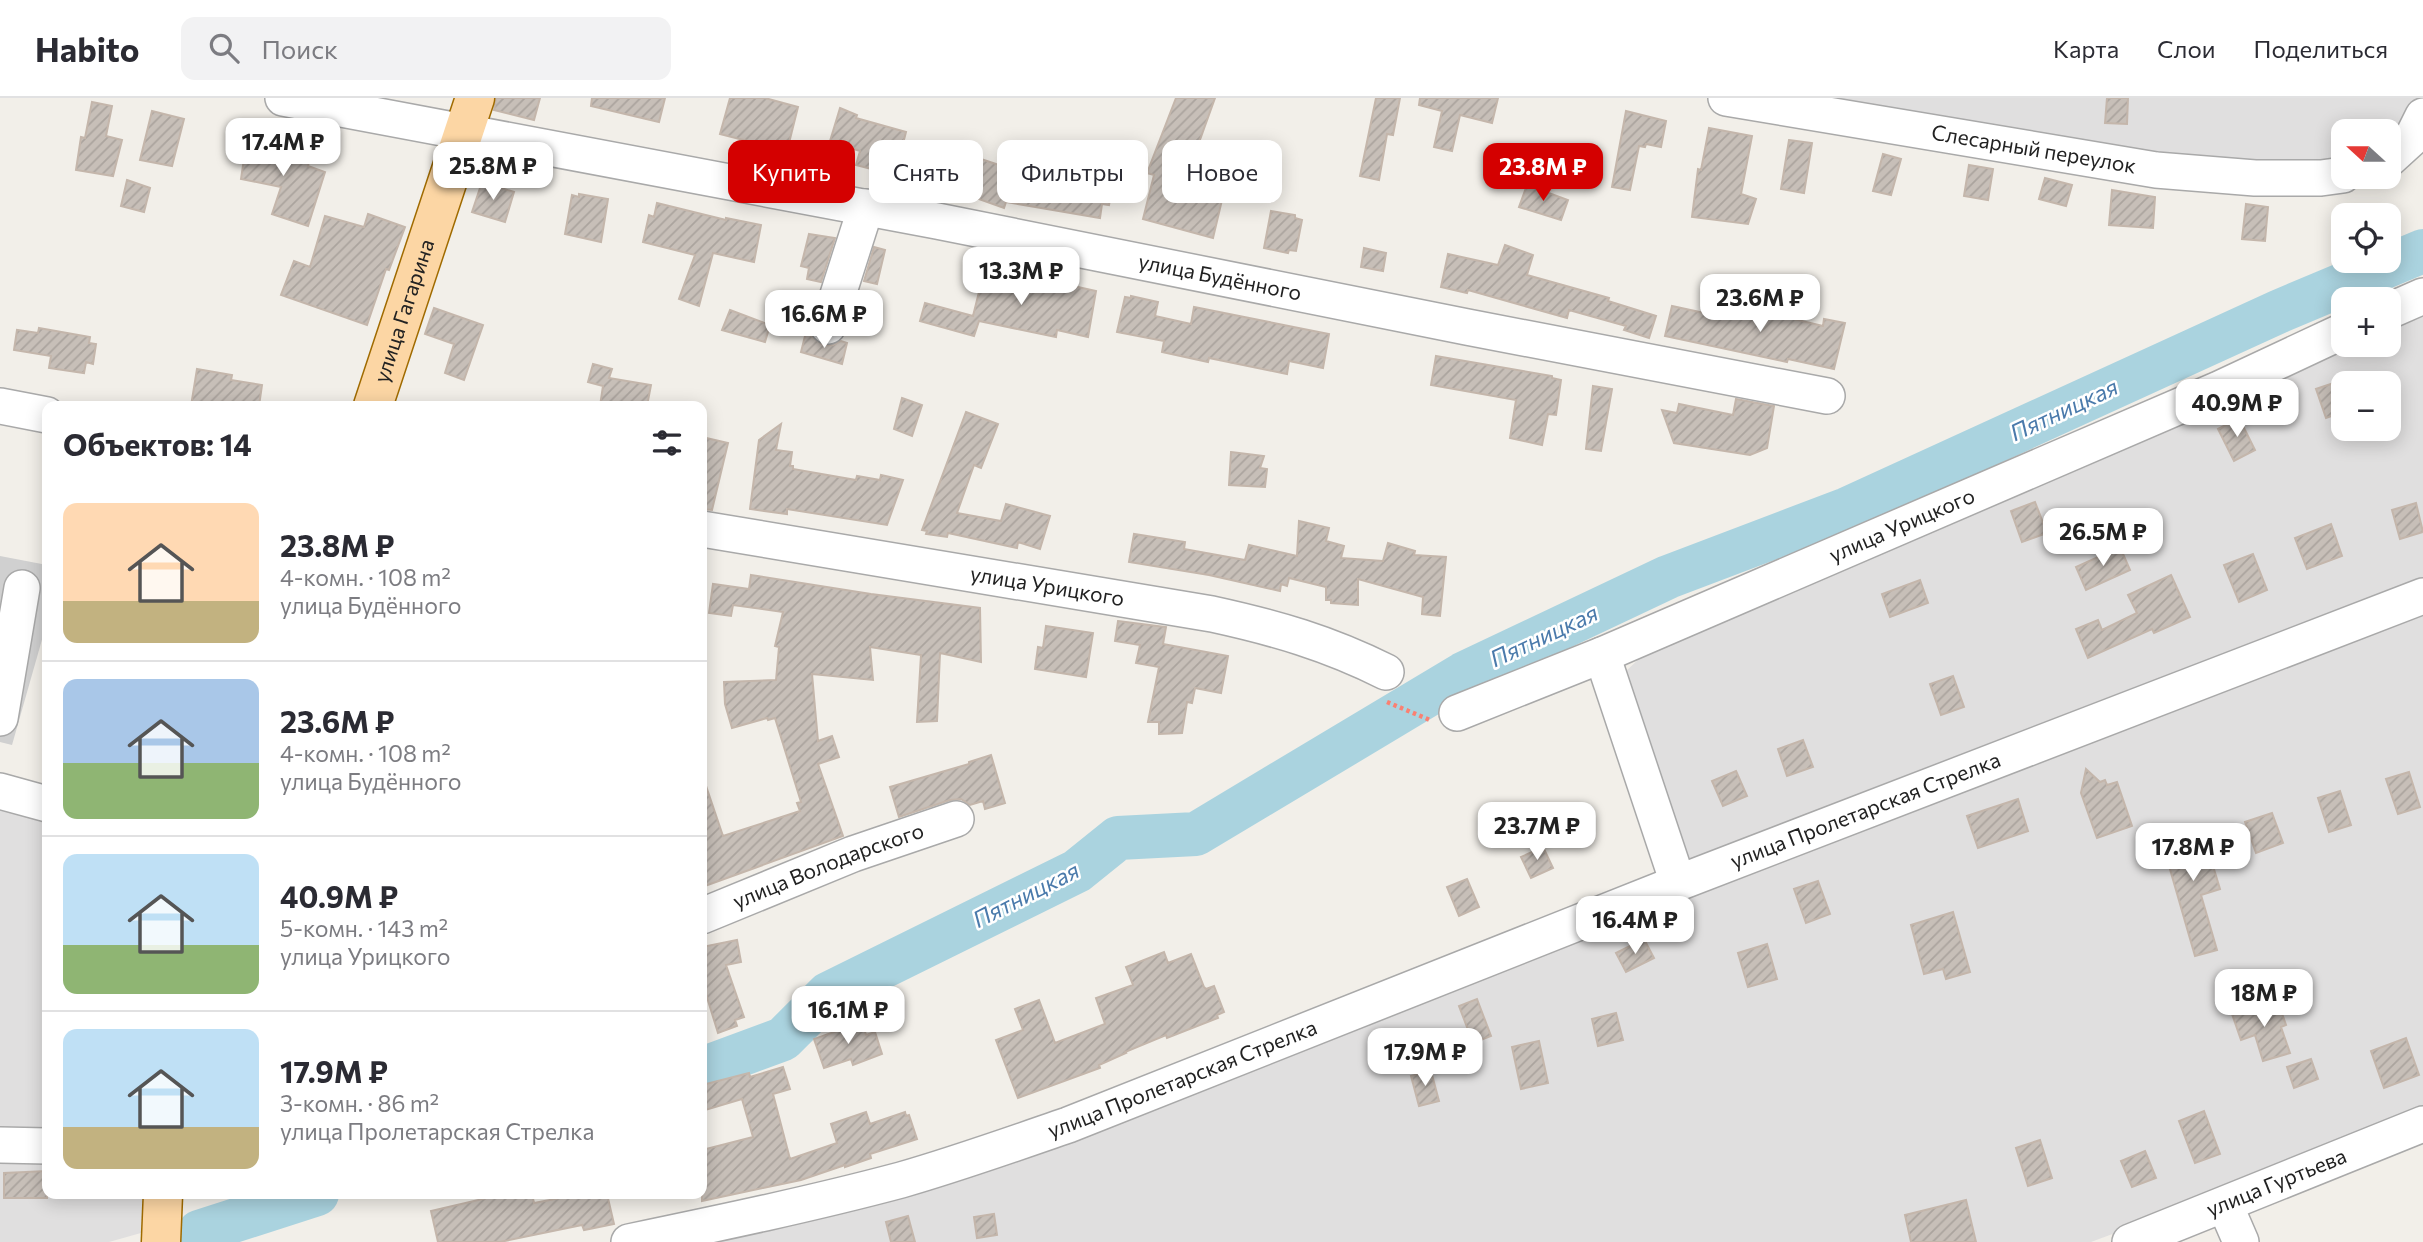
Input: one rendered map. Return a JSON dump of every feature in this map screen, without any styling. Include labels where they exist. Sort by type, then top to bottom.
[{"type":"main road","name":"улица Гагарина","points":[[375,401],[469,115]]},
{"type":"main road","points":[[161,1242],[163,1199]]},
{"type":"street","name":"улица Будённого","points":[[283,98],[469,115],[866,207],[1827,396]]},
{"type":"street","name":"Слесарный переулок","points":[[1726,98],[2156,170],[2255,178],[2331,176]]},
{"type":"street","points":[[828,326],[866,207]]},
{"type":"street","points":[[2401,306],[2423,296]]},
{"type":"street","name":"улица Урицкого","points":[[1458,713],[1602,655],[2219,389],[2331,337]]},
{"type":"street","points":[[0,406],[42,414]]},
{"type":"street","name":"улица Урицкого","points":[[707,530],[1212,614],[1312,639],[1387,672]]},
{"type":"street","points":[[0,718],[22,588]]},
{"type":"street","name":"улица Пролетарская Стрелка","points":[[629,1242],[781,1210],[901,1180],[978,1157],[1068,1125],[1678,883],[2423,596]]},
{"type":"street","points":[[1602,655],[1678,883]]},
{"type":"street","points":[[0,791],[42,803]]},
{"type":"street","name":"улица Володарского","points":[[707,914],[853,854],[956,818]]},
{"type":"street","name":"улица Гуртьева","points":[[2130,1242],[2423,1124]]},
{"type":"street","points":[[0,1144],[42,1146]]},
{"type":"street","points":[[2225,1205],[2241,1242]]},
{"type":"shaded area","points":[[1773,98],[2419,98],[2413,120],[2401,135],[2401,119],[2331,119],[2331,165],[2167,165]]},
{"type":"shaded area","points":[[2423,306],[2423,582],[1692,862],[1683,860],[1622,687],[1627,670],[1652,647],[2331,350],[2331,357],[2401,357],[2401,314]]},
{"type":"shaded area","points":[[0,556],[42,564],[42,640],[12,745],[0,742]]},
{"type":"shaded area","points":[[2423,606],[2423,1108],[2185,1207],[2091,1242],[683,1242],[797,1219]]},
{"type":"shaded area","points":[[0,802],[42,814],[42,1137],[0,1135]]},
{"type":"shaded area","points":[[0,1152],[42,1154],[42,1199],[146,1199],[148,1231],[109,1242],[0,1242]]},
{"type":"building","points":[[496,98],[540,98],[534,120],[494,110]]},
{"type":"building","points":[[592,98],[665,98],[659,122],[591,106]]},
{"type":"building","points":[[730,98],[765,98],[798,107],[790,140],[744,140],[720,134]]},
{"type":"building","points":[[1176,98],[1215,98],[1200,140],[1162,140],[1162,203],[1221,203],[1213,238],[1143,219],[1154,175],[1148,173]]},
{"type":"building","points":[[1376,98],[1400,98],[1393,135],[1387,134],[1379,180],[1360,176]]},
{"type":"building","points":[[1420,98],[1498,98],[1492,123],[1460,115],[1452,151],[1434,147],[1442,111],[1419,105]]},
{"type":"building","points":[[2107,98],[2128,98],[2127,124],[2105,123]]},
{"type":"building","points":[[92,102],[112,106],[106,136],[122,140],[113,176],[76,170],[81,137],[85,138]]},
{"type":"building","points":[[840,108],[857,115],[856,118],[906,132],[904,140],[869,140],[869,168],[856,165],[860,151],[855,149],[855,140],[830,140]]},
{"type":"building","points":[[152,111],[184,119],[172,166],[140,160]]},
{"type":"building","points":[[1626,111],[1666,121],[1661,147],[1646,144],[1645,147],[1639,146],[1630,190],[1612,187]]},
{"type":"building","points":[[1709,128],[1752,136],[1741,194],[1756,199],[1748,224],[1692,217],[1698,169],[1701,170]]},
{"type":"building","points":[[248,132],[277,138],[274,150],[309,162],[308,166],[325,172],[308,226],[272,214],[281,187],[241,179]]},
{"type":"building","points":[[1789,140],[1812,143],[1804,193],[1781,189]]},
{"type":"building","points":[[1883,154],[1901,159],[1891,195],[1873,191]]},
{"type":"building","points":[[983,160],[997,164],[997,203],[1006,203],[1004,208],[983,201]]},
{"type":"building","points":[[1969,165],[1993,169],[1988,200],[1964,196]]},
{"type":"building","points":[[2045,178],[2072,185],[2066,206],[2039,199]]},
{"type":"building","points":[[127,180],[150,188],[144,212],[121,206]]},
{"type":"building","points":[[482,182],[514,192],[505,222],[472,212]]},
{"type":"building","points":[[1527,185],[1568,200],[1561,220],[1519,207]]},
{"type":"building","points":[[2112,190],[2155,197],[2153,228],[2109,225]]},
{"type":"building","points":[[579,194],[608,199],[601,242],[565,234],[572,195],[579,197]]},
{"type":"building","points":[[657,203],[726,220],[761,225],[754,262],[713,253],[699,306],[679,299],[695,255],[643,242],[649,215],[654,217]]},
{"type":"building","points":[[1012,203],[1109,203],[1102,204],[1100,218]]},
{"type":"building","points":[[2246,204],[2268,207],[2265,241],[2242,239]]},
{"type":"building","points":[[1271,211],[1295,215],[1295,218],[1302,220],[1296,251],[1289,250],[1288,253],[1264,248]]},
{"type":"building","points":[[368,214],[405,227],[389,270],[386,269],[367,325],[281,295],[294,261],[310,267],[325,216],[364,227]]},
{"type":"building","points":[[809,234],[835,238],[821,282],[807,279],[809,268],[801,266]]},
{"type":"building","points":[[1505,245],[1533,255],[1527,275],[1609,298],[1608,301],[1656,316],[1649,338],[1624,330],[1626,326],[1569,310],[1567,318],[1468,290],[1467,293],[1441,287],[1448,254],[1498,265]]},
{"type":"building","points":[[874,247],[885,250],[877,284],[864,281]]},
{"type":"building","points":[[1364,248],[1386,253],[1383,271],[1361,267]]},
{"type":"building","points":[[985,268],[1032,281],[1033,277],[1096,291],[1088,337],[1057,330],[1056,337],[979,321],[974,336],[920,321],[925,303],[973,316]]},
{"type":"building","points":[[1125,297],[1158,302],[1155,316],[1191,324],[1194,307],[1329,334],[1323,368],[1289,361],[1287,374],[1209,358],[1208,362],[1162,352],[1164,341],[1117,332]]},
{"type":"building","points":[[1726,303],[1823,326],[1824,319],[1845,323],[1834,369],[1788,359],[1787,362],[1665,336],[1672,306],[1718,316],[1719,313],[1723,314]]},
{"type":"building","points":[[434,308],[483,325],[464,380],[445,373],[454,344],[425,334]]},
{"type":"building","points":[[730,310],[770,325],[765,342],[722,330]]},
{"type":"building","points":[[39,328],[90,337],[89,343],[96,344],[93,364],[86,362],[84,373],[49,368],[51,356],[14,350],[17,330],[38,333]]},
{"type":"building","points":[[806,332],[823,345],[833,345],[841,341],[847,343],[842,364],[801,352]]},
{"type":"building","points":[[1436,356],[1552,376],[1561,380],[1556,415],[1548,414],[1542,445],[1510,438],[1516,400],[1431,385]]},
{"type":"building","points":[[593,364],[612,369],[609,378],[651,385],[648,401],[601,401],[603,386],[588,382]]},
{"type":"building","points":[[197,369],[232,375],[231,380],[262,385],[260,401],[192,401]]},
{"type":"building","points":[[2331,384],[2331,416],[2326,418],[2316,389]]},
{"type":"building","points":[[1593,386],[1612,389],[1601,451],[1586,449]]},
{"type":"building","points":[[902,398],[922,405],[912,436],[894,429]]},
{"type":"building","points":[[1736,399],[1774,406],[1767,448],[1750,455],[1674,443],[1662,410],[1677,413],[1679,404],[1733,415]]},
{"type":"building","points":[[966,412],[998,424],[981,468],[974,465],[957,513],[1001,521],[1006,504],[1050,516],[1040,549],[1018,542],[1017,548],[948,533],[947,537],[926,534],[927,531],[922,530]]},
{"type":"building","points":[[2239,418],[2255,450],[2234,461],[2218,429]]},
{"type":"building","points":[[781,424],[776,450],[792,452],[790,466],[793,466],[793,469],[856,480],[857,476],[880,480],[881,475],[903,480],[887,525],[787,509],[787,514],[750,509],[759,440]]},
{"type":"building","points":[[707,438],[728,443],[712,510],[707,510]]},
{"type":"building","points":[[1231,452],[1264,456],[1260,468],[1267,469],[1265,487],[1229,485]]},
{"type":"building","points":[[2035,502],[2047,533],[2022,542],[2011,511]]},
{"type":"building","points":[[2416,503],[2423,532],[2400,539],[2392,510]]},
{"type":"building","points":[[1299,521],[1329,528],[1326,541],[1344,546],[1341,558],[1383,561],[1388,543],[1415,551],[1414,555],[1446,557],[1440,616],[1422,614],[1423,597],[1358,579],[1358,605],[1331,603],[1331,600],[1326,600],[1326,587],[1289,578],[1287,586],[1281,584],[1280,591],[1209,575],[1129,562],[1134,534],[1185,542],[1184,549],[1245,560],[1249,545],[1297,556]]},
{"type":"building","points":[[2331,524],[2342,556],[2307,569],[2295,538]]},
{"type":"building","points":[[2120,547],[2130,570],[2086,590],[2076,567]]},
{"type":"building","points":[[2253,554],[2267,590],[2239,602],[2224,565]]},
{"type":"building","points":[[751,575],[980,608],[981,662],[940,653],[937,721],[917,722],[921,655],[870,647],[873,680],[812,674],[818,741],[832,736],[839,757],[818,764],[843,836],[707,885],[707,789],[723,836],[800,811],[797,803],[801,802],[775,718],[732,728],[725,704],[724,682],[776,680],[779,647],[775,646],[783,612],[733,605],[731,616],[709,613],[713,584],[749,589]]},
{"type":"building","points":[[2171,575],[2190,617],[2154,633],[2152,629],[2088,658],[2076,629],[2098,620],[2102,630],[2137,613],[2128,595]]},
{"type":"building","points":[[1920,580],[1928,603],[1890,617],[1882,594]]},
{"type":"building","points":[[1118,621],[1166,627],[1163,644],[1228,656],[1221,693],[1195,688],[1192,703],[1187,702],[1182,733],[1159,734],[1159,722],[1148,722],[1159,667],[1136,663],[1140,645],[1115,641]]},
{"type":"building","points":[[1046,626],[1093,633],[1086,677],[1035,669],[1038,647],[1043,648]]},
{"type":"building","points":[[1953,676],[1964,707],[1941,715],[1930,684]]},
{"type":"building","points":[[1803,740],[1813,767],[1787,776],[1778,749]]},
{"type":"building","points":[[991,755],[1005,803],[985,809],[983,801],[970,805],[961,799],[950,800],[899,817],[890,787]]},
{"type":"building","points":[[2086,769],[2100,782],[2105,780],[2107,785],[2117,782],[2132,826],[2097,838],[2081,793]]},
{"type":"building","points":[[1736,771],[1747,796],[1723,806],[1712,781]]},
{"type":"building","points":[[2409,772],[2420,807],[2398,814],[2386,779]]},
{"type":"building","points":[[2340,791],[2351,825],[2329,832],[2318,798]]},
{"type":"building","points":[[2018,799],[2028,831],[1978,848],[1967,816]]},
{"type":"building","points":[[2272,813],[2283,843],[2256,853],[2245,822]]},
{"type":"building","points":[[2201,826],[2220,889],[2201,895],[2217,950],[2195,956],[2161,838]]},
{"type":"building","points":[[1543,847],[1553,868],[1531,878],[1521,857]]},
{"type":"building","points":[[1467,879],[1479,907],[1459,916],[1447,887]]},
{"type":"building","points":[[1818,881],[1830,914],[1806,923],[1794,889]]},
{"type":"building","points":[[1953,912],[1970,972],[1946,979],[1943,969],[1924,974],[1911,925]]},
{"type":"building","points":[[1644,939],[1654,958],[1626,972],[1616,953]]},
{"type":"building","points":[[737,940],[741,962],[726,965],[744,1017],[735,1020],[737,1026],[718,1033],[707,997],[707,946]]},
{"type":"building","points":[[1767,944],[1777,979],[1748,987],[1738,953]]},
{"type":"building","points":[[1164,952],[1168,963],[1191,954],[1204,987],[1206,989],[1214,986],[1224,1012],[1217,1015],[1218,1018],[1125,1052],[1099,1065],[1100,1068],[1018,1098],[996,1040],[1023,1030],[1015,1009],[1039,1000],[1055,1043],[1105,1024],[1096,998],[1133,985],[1126,967]]},
{"type":"building","points":[[1477,999],[1491,1036],[1473,1043],[1459,1006]]},
{"type":"building","points":[[2277,999],[2286,1025],[2281,1027],[2290,1053],[2263,1061],[2255,1035],[2241,1040],[2232,1014]]},
{"type":"building","points":[[1616,1013],[1623,1040],[1598,1046],[1592,1019]]},
{"type":"building","points":[[862,1022],[866,1035],[875,1032],[882,1054],[853,1065],[851,1059],[824,1068],[814,1039]]},
{"type":"building","points":[[2406,1038],[2419,1075],[2384,1088],[2371,1051]]},
{"type":"building","points":[[1539,1041],[1548,1083],[1521,1089],[1512,1047]]},
{"type":"building","points":[[2311,1059],[2318,1079],[2294,1088],[2287,1067]]},
{"type":"building","points":[[783,1067],[790,1089],[773,1094],[790,1159],[837,1143],[831,1124],[866,1112],[870,1124],[905,1112],[906,1116],[909,1115],[917,1139],[870,1154],[871,1158],[801,1180],[702,1201],[707,1199],[707,1149],[753,1137],[742,1099],[707,1110],[707,1084],[749,1073],[750,1077]]},
{"type":"building","points":[[1431,1071],[1439,1101],[1419,1106],[1411,1076]]},
{"type":"building","points":[[2204,1111],[2220,1154],[2195,1163],[2179,1121]]},
{"type":"building","points":[[2040,1140],[2052,1178],[2028,1186],[2016,1148]]},
{"type":"building","points":[[2145,1151],[2156,1178],[2132,1187],[2121,1161]]},
{"type":"building","points":[[42,1171],[42,1198],[4,1198],[4,1173]]},
{"type":"building","points":[[483,1199],[533,1199],[534,1203],[555,1199],[608,1199],[614,1224],[584,1230],[582,1225],[500,1242],[438,1242],[431,1211]]},
{"type":"building","points":[[1966,1200],[1976,1242],[1911,1242],[1905,1215]]},
{"type":"building","points":[[994,1214],[997,1235],[977,1238],[974,1217]]},
{"type":"building","points":[[908,1216],[915,1242],[891,1242],[886,1222]]},
{"type":"waterway","name":"Пятницкая","points":[[707,1067],[783,1039],[828,994],[1077,871],[1118,838],[1196,834],[1463,674],[1668,577],[1847,509],[2280,311],[2423,251]]},
{"type":"waterway","name":"Пятницкая","points":[[199,1232],[301,1199]]}]
